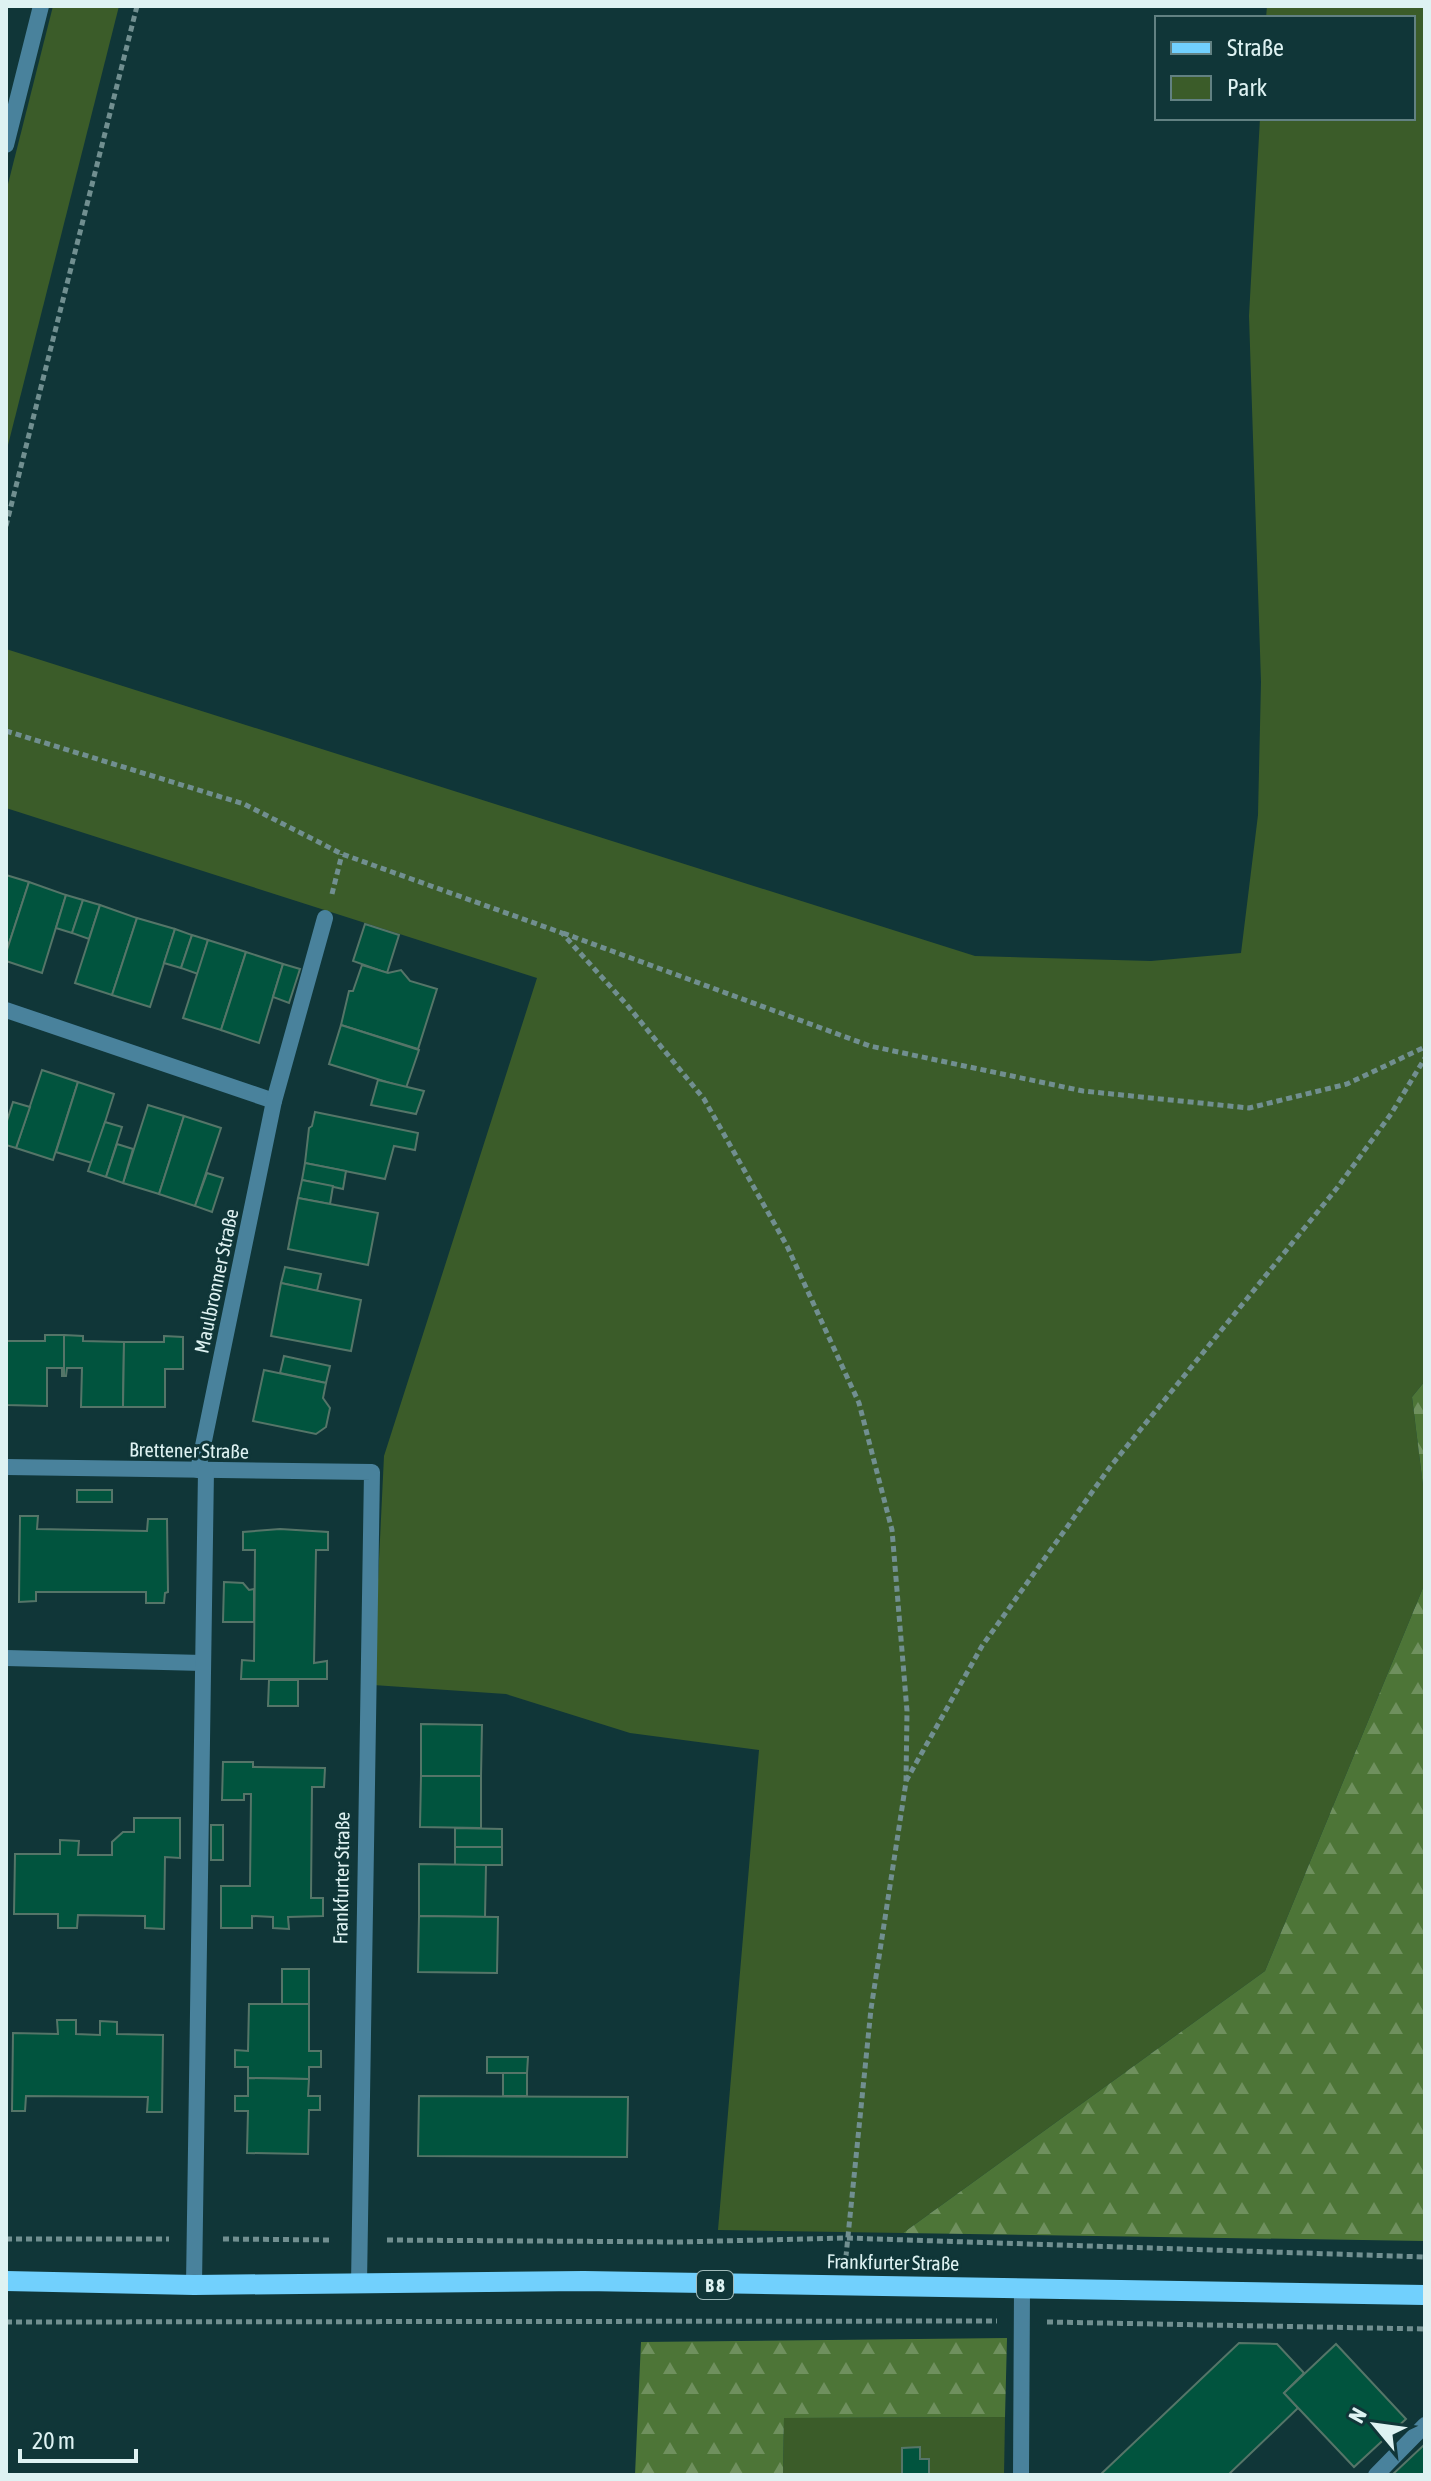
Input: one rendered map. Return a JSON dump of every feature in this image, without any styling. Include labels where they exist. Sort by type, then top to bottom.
[{"type":"main road","name":"Frankfurter Straße","points":[[6,2281],[194,2285],[584,2281],[1425,2295]]},
{"type":"street","points":[[6,145],[41,6]]},
{"type":"street","name":"Maulbronner Straße","points":[[202,1470],[274,1101],[325,918]]},
{"type":"street","points":[[6,1010],[274,1101]]},
{"type":"street","name":"Brettener Straße","points":[[6,1467],[372,1472]]},
{"type":"street","points":[[194,2285],[203,1663],[202,1470]]},
{"type":"street","name":"Frankfurter Straße","points":[[359,2284],[372,1472]]},
{"type":"street","points":[[6,1658],[203,1663]]},
{"type":"street","points":[[1021,2475],[1022,2288]]},
{"type":"street","points":[[1376,2475],[1425,2425]]},
{"type":"path","points":[[6,526],[137,6]]},
{"type":"path","points":[[6,731],[244,804],[342,854],[870,1046],[1083,1091],[1249,1108],[1347,1084],[1425,1047]]},
{"type":"path","points":[[325,918],[342,854]]},
{"type":"path","points":[[562,933],[627,1005],[704,1099],[787,1246],[859,1403],[892,1530],[907,1711],[906,1782],[871,2009],[846,2238],[846,2285]]},
{"type":"path","points":[[906,1782],[982,1646],[1091,1492],[1337,1188],[1391,1114],[1425,1058]]},
{"type":"path","points":[[6,2239],[679,2242],[846,2238],[1425,2257]]},
{"type":"path","points":[[6,2322],[1022,2322],[1425,2329]]},
{"type":"green space","points":[[53,6],[119,6],[6,453],[6,192]]},
{"type":"green space","points":[[1267,6],[1425,6],[1425,1381],[1412,1397],[1425,1502],[1425,1583],[1265,1971],[903,2233],[718,2230],[759,1750],[630,1733],[506,1694],[373,1685],[384,1456],[537,978],[6,808],[6,649],[975,956],[1151,961],[1241,953],[1258,815],[1261,682],[1249,316],[1260,120],[1415,120],[1415,16],[1266,16]]},
{"type":"green space","points":[[1425,1381],[1425,1502],[1412,1397]]},
{"type":"green space","points":[[1425,1583],[1425,2241],[903,2233],[1265,1971]]},
{"type":"green space","points":[[1007,2338],[1005,2417],[784,2418],[783,2475],[635,2475],[641,2342]]},
{"type":"green space","points":[[1005,2417],[1004,2475],[783,2475],[784,2418]]},
{"type":"building","points":[[6,875],[29,882],[6,953]]},
{"type":"building","points":[[29,882],[66,895],[42,973],[6,961]]},
{"type":"building","points":[[66,895],[83,900],[72,933],[56,928]]},
{"type":"building","points":[[83,900],[100,905],[89,939],[72,933]]},
{"type":"building","points":[[100,905],[137,918],[112,995],[75,983]]},
{"type":"building","points":[[137,918],[175,929],[150,1007],[112,995]]},
{"type":"building","points":[[365,924],[399,935],[387,973],[353,961]]},
{"type":"building","points":[[175,929],[192,935],[181,968],[164,963]]},
{"type":"building","points":[[192,935],[208,940],[198,974],[181,968]]},
{"type":"building","points":[[208,940],[246,952],[221,1030],[183,1018]]},
{"type":"building","points":[[246,952],[283,964],[259,1043],[221,1030]]},
{"type":"building","points":[[283,964],[300,969],[289,1003],[273,997]]},
{"type":"building","points":[[362,965],[388,973],[401,970],[410,981],[437,989],[418,1049],[341,1025],[349,991],[353,991]]},
{"type":"building","points":[[341,1025],[419,1050],[406,1088],[329,1064]]},
{"type":"building","points":[[42,1070],[78,1082],[53,1160],[16,1148]]},
{"type":"building","points":[[378,1080],[424,1091],[416,1114],[371,1105]]},
{"type":"building","points":[[78,1082],[114,1094],[92,1163],[56,1152]]},
{"type":"building","points":[[13,1102],[30,1107],[16,1148],[6,1145],[6,1124]]},
{"type":"building","points":[[148,1105],[184,1116],[159,1194],[123,1183]]},
{"type":"building","points":[[315,1112],[418,1133],[415,1150],[394,1146],[385,1179],[305,1163],[309,1128]]},
{"type":"building","points":[[184,1116],[221,1128],[195,1206],[159,1194]]},
{"type":"building","points":[[105,1122],[122,1127],[106,1177],[88,1171]]},
{"type":"building","points":[[117,1144],[133,1149],[123,1183],[106,1177]]},
{"type":"building","points":[[305,1163],[346,1171],[343,1189],[302,1180]]},
{"type":"building","points":[[207,1173],[223,1178],[212,1212],[195,1206]]},
{"type":"building","points":[[302,1180],[333,1186],[330,1204],[298,1198]]},
{"type":"building","points":[[298,1198],[378,1213],[368,1265],[288,1249]]},
{"type":"building","points":[[285,1267],[321,1274],[317,1291],[281,1283]]},
{"type":"building","points":[[281,1283],[361,1300],[351,1351],[271,1336]]},
{"type":"building","points":[[45,1335],[64,1335],[64,1376],[62,1368],[47,1368],[47,1406],[6,1405],[6,1341],[45,1341]]},
{"type":"building","points":[[64,1335],[83,1336],[83,1341],[124,1342],[123,1407],[81,1407],[82,1368],[67,1368],[64,1376]]},
{"type":"building","points":[[164,1336],[183,1337],[183,1369],[165,1369],[165,1407],[123,1407],[124,1342],[164,1342]]},
{"type":"building","points":[[284,1356],[330,1366],[326,1383],[280,1373]]},
{"type":"building","points":[[264,1370],[326,1383],[323,1398],[330,1408],[326,1427],[316,1434],[253,1421]]},
{"type":"building","points":[[77,1490],[112,1490],[112,1502],[77,1502]]},
{"type":"building","points":[[20,1516],[38,1516],[37,1529],[147,1531],[148,1519],[167,1519],[168,1592],[165,1593],[164,1603],[146,1603],[146,1592],[36,1592],[36,1601],[19,1602]]},
{"type":"building","points":[[280,1529],[328,1532],[328,1550],[316,1550],[314,1663],[327,1661],[327,1679],[241,1679],[242,1660],[254,1661],[255,1550],[243,1550],[243,1532]]},
{"type":"building","points":[[224,1582],[243,1583],[249,1590],[254,1589],[254,1622],[223,1622]]},
{"type":"building","points":[[269,1680],[298,1680],[298,1706],[268,1706]]},
{"type":"building","points":[[421,1724],[482,1725],[481,1776],[421,1776]]},
{"type":"building","points":[[223,1762],[253,1762],[253,1767],[325,1768],[324,1787],[312,1787],[311,1898],[323,1898],[323,1916],[288,1917],[289,1929],[273,1928],[273,1917],[252,1916],[252,1928],[221,1928],[221,1886],[250,1886],[251,1794],[244,1794],[244,1800],[222,1800]]},
{"type":"building","points":[[421,1776],[481,1776],[481,1828],[420,1827]]},
{"type":"building","points":[[134,1818],[180,1818],[180,1858],[165,1857],[164,1929],[145,1928],[145,1916],[78,1915],[77,1928],[58,1928],[58,1914],[14,1914],[15,1854],[60,1854],[60,1840],[79,1841],[78,1855],[112,1855],[112,1842],[123,1832],[134,1832]]},
{"type":"building","points":[[211,1825],[223,1825],[223,1860],[211,1860]]},
{"type":"building","points":[[455,1828],[502,1829],[502,1847],[455,1847]]},
{"type":"building","points":[[455,1847],[502,1847],[502,1865],[455,1865]]},
{"type":"building","points":[[419,1864],[486,1865],[485,1917],[419,1916]]},
{"type":"building","points":[[419,1916],[498,1917],[497,1973],[418,1972]]},
{"type":"building","points":[[282,1969],[309,1969],[309,2004],[282,2004]]},
{"type":"building","points":[[249,2004],[309,2004],[309,2051],[321,2051],[321,2067],[309,2067],[309,2079],[248,2078],[248,2067],[235,2067],[235,2050],[248,2051]]},
{"type":"building","points":[[57,2020],[76,2020],[76,2034],[100,2035],[100,2021],[117,2022],[117,2034],[163,2035],[162,2112],[147,2112],[148,2097],[26,2096],[25,2111],[12,2111],[13,2033],[58,2034]]},
{"type":"building","points":[[487,2057],[528,2057],[527,2073],[487,2073]]},
{"type":"building","points":[[503,2073],[527,2073],[527,2096],[503,2096]]},
{"type":"building","points":[[248,2078],[309,2079],[308,2096],[320,2096],[320,2110],[309,2110],[308,2154],[247,2153],[248,2111],[235,2111],[235,2096],[248,2096]]},
{"type":"building","points":[[419,2096],[628,2097],[627,2157],[418,2156]]},
{"type":"building","points":[[1239,2343],[1277,2344],[1304,2373],[1284,2393],[1298,2408],[1228,2475],[1100,2475]]},
{"type":"building","points":[[1336,2344],[1406,2419],[1354,2467],[1284,2393]]},
{"type":"building","points":[[1425,2444],[1425,2475],[1392,2475]]},
{"type":"building","points":[[920,2447],[920,2459],[929,2459],[929,2475],[902,2475],[902,2448]]}]
